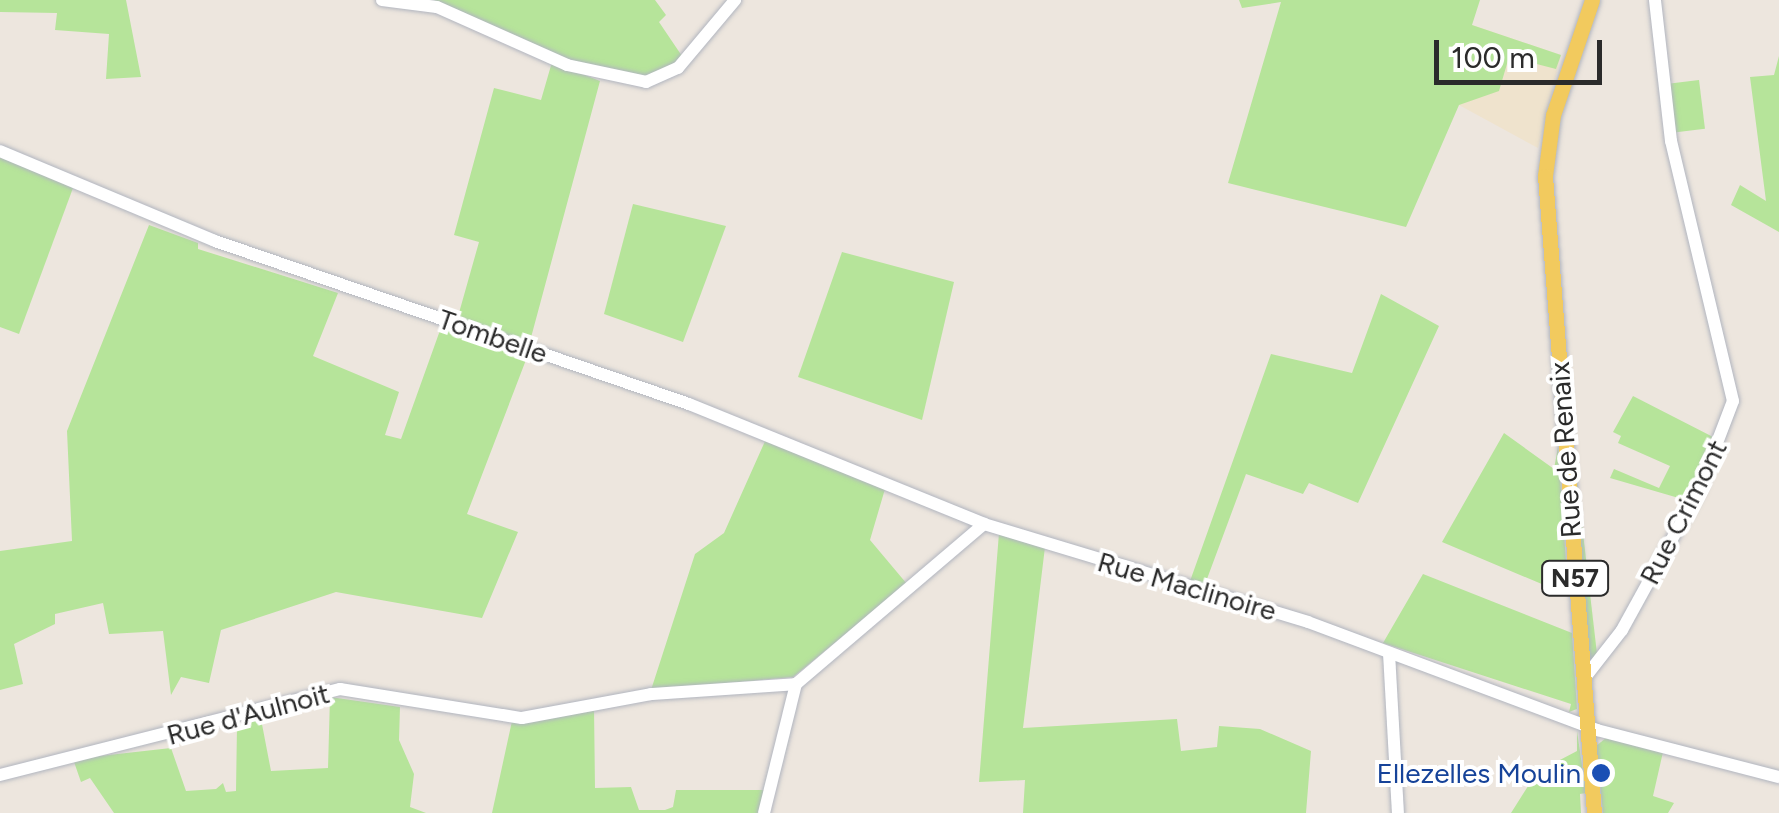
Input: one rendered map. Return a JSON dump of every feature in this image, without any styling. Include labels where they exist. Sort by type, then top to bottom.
[{"type":"main road","name":"Rue de Renaix","points":[[1592,0],[1548,146],[1546,208],[1594,813]]},
{"type":"street","points":[[382,0],[437,7],[584,71],[637,81],[665,77],[735,0]]},
{"type":"street","name":"Rue Crimont","points":[[1583,680],[1648,583],[1699,490],[1732,409],[1731,377],[1674,153],[1655,0]]},
{"type":"street","name":"Tombelle","points":[[0,150],[216,241],[714,413],[984,524]]},
{"type":"street","points":[[764,813],[796,684],[984,524]]},
{"type":"street","name":"Rue Maclinoire","points":[[984,524],[1134,574],[1266,608],[1587,726]]},
{"type":"street","points":[[1389,653],[1398,813]]},
{"type":"street","name":"Rue d'Aulnoit","points":[[0,774],[340,689],[522,718],[651,694],[796,684]]},
{"type":"street","points":[[1587,726],[1779,777]]},
{"type":"shaded area","points":[[1434,12],[1561,55],[1538,148],[1459,105]]},
{"type":"green space","points":[[0,0],[126,0],[141,77],[106,79],[109,34],[55,30],[57,13],[0,12]]},
{"type":"green space","points":[[433,0],[655,0],[666,15],[659,22],[684,59],[655,78],[593,71]]},
{"type":"green space","points":[[1239,0],[1480,0],[1472,25],[1561,55],[1556,69],[1509,57],[1499,91],[1459,105],[1406,227],[1228,183],[1281,2],[1242,8]]},
{"type":"green space","points":[[1779,56],[1779,232],[1731,205],[1740,185],[1766,201],[1750,77],[1774,75]]},
{"type":"green space","points":[[552,62],[600,81],[529,345],[457,320],[479,242],[454,235],[494,88],[541,100]]},
{"type":"green space","points":[[1699,80],[1705,129],[1674,132],[1668,84]]},
{"type":"green space","points":[[0,154],[73,188],[19,334],[0,327]]},
{"type":"green space","points":[[633,204],[726,226],[683,342],[604,314]]},
{"type":"green space","points":[[149,225],[198,243],[198,249],[338,293],[313,356],[399,392],[385,435],[401,439],[443,322],[454,326],[453,332],[529,352],[467,514],[518,532],[482,618],[336,592],[221,630],[209,683],[181,677],[171,695],[163,631],[109,634],[103,603],[55,614],[55,624],[14,644],[23,684],[0,690],[0,551],[72,541],[67,431]]},
{"type":"green space","points":[[842,252],[954,282],[922,420],[798,377]]},
{"type":"green space","points":[[1381,294],[1439,326],[1358,503],[1309,483],[1303,494],[1246,474],[1204,587],[1189,584],[1271,354],[1352,373]]},
{"type":"green space","points":[[1633,396],[1717,439],[1689,501],[1610,478],[1614,469],[1659,488],[1670,466],[1618,443],[1621,436],[1613,432]]},
{"type":"green space","points":[[1504,433],[1554,469],[1558,447],[1568,590],[1563,593],[1442,542]]},
{"type":"green space","points":[[766,439],[885,489],[870,540],[907,584],[793,677],[651,690],[695,554],[724,533]]},
{"type":"green space","points":[[1575,464],[1597,654],[1591,665],[1589,650]]},
{"type":"green space","points":[[999,533],[1045,547],[1023,728],[1177,719],[1181,751],[1217,747],[1219,726],[1260,729],[1311,751],[1306,813],[1023,813],[1025,780],[979,782]]},
{"type":"green space","points":[[1423,574],[1572,633],[1577,709],[1569,712],[1571,704],[1383,643]]},
{"type":"green space","points":[[330,697],[400,707],[399,740],[414,774],[410,807],[426,813],[114,813],[90,778],[81,782],[73,759],[171,748],[186,791],[216,789],[223,783],[226,792],[236,791],[237,726],[261,719],[271,771],[328,768]]},
{"type":"green space","points":[[594,707],[595,788],[631,787],[639,810],[673,807],[676,790],[770,790],[761,813],[492,813],[512,721]]},
{"type":"green space","points":[[1577,731],[1586,793],[1580,794],[1581,813],[1511,813],[1537,772],[1577,751]]},
{"type":"green space","points":[[1606,738],[1663,752],[1653,796],[1674,803],[1668,813],[1603,813],[1596,746]]},
{"type":"place","name":"Ellezelles Moulin","points":[[1601,773]]}]
